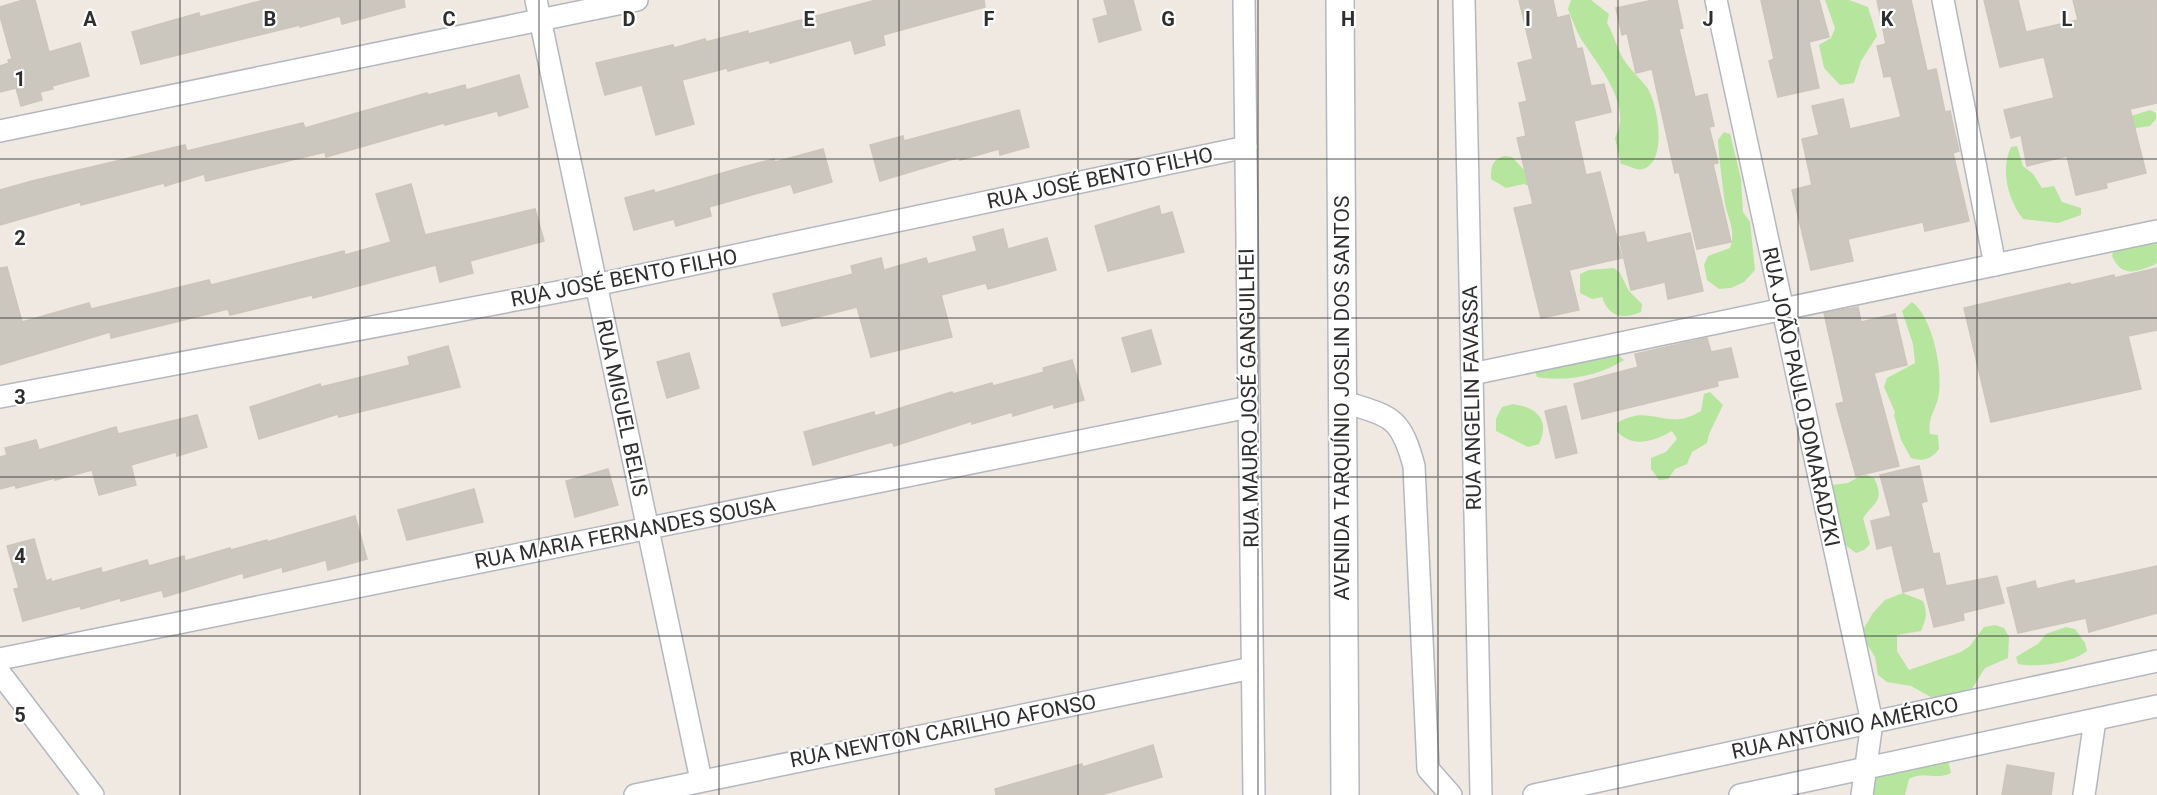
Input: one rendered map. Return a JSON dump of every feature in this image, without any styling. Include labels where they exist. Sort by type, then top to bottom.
[{"type":"street","points":[[0,132],[537,9],[637,0]]},
{"type":"street","name":"RUA MAURO JOSÉ GANGUILHEI","points":[[1244,0],[1254,795]]},
{"type":"street","name":"AVENIDA TARQUÍNIO JOSLIN DOS SANTOS","points":[[1340,0],[1345,795]]},
{"type":"street","name":"RUA ANGELIN FAVASSA","points":[[1464,0],[1481,795]]},
{"type":"street","name":"RUA JOÃO PAULO DOMARADZKI","points":[[1716,0],[1872,722],[1862,795]]},
{"type":"street","points":[[1943,0],[1995,265]]},
{"type":"street","name":"RUA MIGUEL BELIS","points":[[537,9],[701,780]]},
{"type":"street","name":"RUA JOSÉ BENTO FILHO","points":[[0,397],[596,285],[1246,147]]},
{"type":"street","points":[[1472,374],[2157,231]]},
{"type":"street","points":[[1342,401],[1388,416],[1406,437],[1414,466],[1428,769],[1451,795]]},
{"type":"street","name":"RUA MARIA FERNANDES SOUSA","points":[[0,659],[1249,407]]},
{"type":"street","name":"RUA ANTÔNIO AMÉRICO","points":[[1534,795],[2157,661]]},
{"type":"street","name":"RUA NEWTON CARILHO AFONSO","points":[[635,795],[1252,668]]},
{"type":"street","points":[[0,673],[93,795]]},
{"type":"street","name":"RUA ANTÔNIO AMÉRICO","points":[[1740,795],[2157,706]]},
{"type":"street","points":[[2084,795],[2095,720]]},
{"type":"green space","points":[[1571,0],[1591,0],[1609,14],[1607,23],[1622,56],[1652,97],[1659,133],[1658,145],[1656,156],[1651,164],[1643,169],[1621,164],[1615,138],[1620,126],[1617,100],[1612,87],[1577,32],[1568,9]]},
{"type":"green space","points":[[1825,0],[1849,0],[1868,7],[1877,36],[1861,61],[1854,83],[1840,85],[1824,68],[1819,45],[1831,38],[1835,28]]},
{"type":"green space","points":[[2150,110],[2156,113],[2156,119],[2150,126],[2136,128],[2132,135],[2131,116]]},
{"type":"green space","points":[[1724,132],[1730,134],[1741,179],[1743,212],[1750,222],[1755,270],[1744,282],[1731,288],[1719,289],[1707,280],[1704,265],[1708,256],[1730,248],[1732,241],[1718,147],[1718,140]]},
{"type":"green space","points":[[2017,146],[2023,166],[2033,174],[2042,188],[2054,186],[2062,202],[2081,208],[2081,215],[2058,223],[2023,219],[2013,203],[2006,175],[2011,147]]},
{"type":"green space","points":[[1504,156],[1512,157],[1525,171],[1531,170],[1531,187],[1524,184],[1506,188],[1491,179],[1493,164]]},
{"type":"green space","points":[[2157,236],[2157,263],[2154,265],[2135,271],[2125,270],[2120,268],[2112,256],[2115,247]]},
{"type":"green space","points":[[1614,268],[1620,273],[1629,291],[1642,304],[1641,312],[1628,316],[1617,315],[1608,309],[1602,297],[1592,299],[1580,293],[1580,274],[1589,270]]},
{"type":"green space","points":[[1912,302],[1926,320],[1931,332],[1939,375],[1938,399],[1931,419],[1930,434],[1938,435],[1939,449],[1923,460],[1911,458],[1901,440],[1895,412],[1884,387],[1887,378],[1915,363],[1913,344],[1902,311]]},
{"type":"green space","points":[[1616,353],[1624,360],[1593,374],[1559,379],[1537,377],[1534,368]]},
{"type":"green space","points":[[1710,392],[1723,405],[1707,443],[1692,452],[1687,464],[1675,469],[1668,479],[1659,480],[1651,469],[1651,458],[1666,452],[1677,439],[1672,431],[1658,438],[1637,442],[1623,437],[1617,431],[1617,423],[1640,415],[1668,419],[1688,417],[1701,411],[1704,394]]},
{"type":"green space","points":[[1513,404],[1529,409],[1540,416],[1543,428],[1539,444],[1528,447],[1496,431],[1496,419],[1502,407]]},
{"type":"green space","points":[[1867,475],[1874,478],[1879,496],[1863,518],[1870,544],[1864,550],[1856,553],[1844,544],[1832,496],[1832,485],[1848,483]]},
{"type":"green space","points":[[1903,593],[1923,601],[1926,613],[1921,631],[1897,635],[1897,651],[1909,670],[1961,652],[1970,646],[1984,627],[1995,625],[2004,628],[2009,637],[2008,658],[1985,668],[1968,695],[1949,702],[1931,697],[1911,686],[1887,682],[1878,675],[1875,657],[1865,641],[1864,628],[1873,613],[1885,600]]},
{"type":"green space","points":[[2066,627],[2075,629],[2085,643],[2087,651],[2072,659],[2054,664],[2018,664],[2016,657],[2038,644],[2046,634]]},
{"type":"green space","points":[[1948,760],[1951,773],[1940,776],[1915,776],[1909,779],[1905,795],[1864,795],[1874,772]]},
{"type":"building","points":[[23,0],[35,0],[49,52],[80,43],[89,76],[52,86],[53,89],[40,92],[42,100],[21,106],[16,88],[0,92],[0,66],[9,63],[8,60],[12,59],[0,16],[0,7]]},
{"type":"building","points":[[264,0],[404,0],[405,7],[342,24],[340,16],[141,64],[132,32],[199,13],[200,17]]},
{"type":"building","points":[[876,0],[984,0],[985,7],[883,35],[885,45],[855,54],[851,40],[770,63],[769,60],[728,71],[727,68],[682,80],[694,124],[656,135],[642,85],[605,95],[596,63],[673,45],[674,48],[705,39],[706,42],[748,31],[748,34]]},
{"type":"building","points":[[1104,0],[1133,0],[1141,30],[1099,42],[1093,19],[1108,15]]},
{"type":"building","points":[[1519,0],[1553,0],[1557,18],[1569,15],[1577,49],[1582,48],[1591,86],[1604,84],[1611,112],[1574,121],[1586,175],[1600,172],[1622,258],[1569,270],[1579,310],[1541,318],[1514,208],[1533,204],[1517,138],[1526,136],[1519,103],[1527,101],[1518,63],[1533,59]]},
{"type":"building","points":[[1653,0],[1677,0],[1683,28],[1679,29],[1695,97],[1707,94],[1714,126],[1709,127],[1718,163],[1713,164],[1731,242],[1697,249],[1679,172],[1675,173],[1652,69],[1636,73],[1627,33],[1622,35],[1616,8]]},
{"type":"building","points":[[1761,0],[1819,0],[1829,37],[1809,42],[1819,88],[1778,97],[1769,61],[1774,59]]},
{"type":"building","points":[[1877,0],[1911,0],[1927,71],[1936,69],[1945,112],[1950,111],[1959,151],[1953,153],[1969,221],[1925,231],[1923,222],[1848,239],[1853,261],[1811,270],[1792,190],[1812,185],[1802,139],[1819,135],[1812,106],[1843,99],[1850,129],[1901,117],[1891,76],[1884,77],[1877,46],[1886,44]]},
{"type":"building","points":[[1984,0],[2018,0],[2026,32],[2078,20],[2073,0],[2157,0],[2157,103],[2130,109],[2146,173],[2106,183],[2107,188],[2076,195],[2067,156],[2027,166],[2021,135],[2011,138],[2004,110],[2054,98],[2044,57],[2000,67]]},
{"type":"building","points":[[519,75],[528,107],[499,116],[497,111],[445,125],[444,123],[326,157],[325,152],[206,181],[204,174],[165,186],[164,183],[81,205],[80,202],[0,225],[0,190],[185,145],[187,151],[303,123],[305,128],[427,93],[428,95],[465,85],[466,90]]},
{"type":"building","points":[[1019,110],[1029,147],[1000,155],[999,149],[960,160],[960,157],[880,181],[870,145],[903,136],[904,141]]},
{"type":"building","points":[[823,149],[832,182],[794,193],[791,184],[709,207],[711,216],[676,226],[674,219],[634,230],[625,198],[654,190],[655,193],[743,167],[774,159],[775,162]]},
{"type":"building","points":[[411,184],[425,235],[535,209],[544,241],[470,261],[473,273],[440,282],[436,265],[313,298],[312,295],[230,315],[228,309],[111,338],[110,332],[0,365],[0,268],[7,267],[22,322],[89,303],[91,309],[209,280],[211,285],[344,251],[345,255],[391,242],[376,194]]},
{"type":"building","points":[[1159,206],[1161,215],[1172,212],[1184,252],[1108,271],[1095,226]]},
{"type":"building","points":[[1003,229],[1008,249],[1047,238],[1056,270],[988,289],[986,283],[941,295],[952,337],[871,357],[857,307],[782,326],[773,294],[853,274],[851,266],[881,258],[884,270],[926,258],[928,264],[977,251],[973,237]]},
{"type":"building","points":[[1644,232],[1647,243],[1690,233],[1703,291],[1668,299],[1665,282],[1631,290],[1619,237]]},
{"type":"building","points":[[2157,268],[2157,330],[2128,336],[2141,389],[1991,422],[1964,308],[2070,283],[2071,285],[2114,275],[2114,278]]},
{"type":"building","points":[[1858,307],[1861,322],[1895,314],[1907,365],[1874,373],[1899,466],[1856,476],[1836,404],[1844,402],[1824,313]]},
{"type":"building","points":[[1151,330],[1161,364],[1132,372],[1122,338]]},
{"type":"building","points":[[1707,338],[1711,352],[1731,348],[1738,377],[1717,381],[1718,386],[1582,419],[1574,384],[1638,367],[1635,354]]},
{"type":"building","points":[[448,346],[460,387],[339,417],[338,414],[259,439],[250,407],[320,384],[321,387],[410,365],[408,357]]},
{"type":"building","points":[[689,353],[699,388],[667,398],[657,362]]},
{"type":"building","points":[[1072,360],[1084,400],[1054,408],[1053,404],[1013,416],[1012,412],[972,424],[972,421],[894,446],[892,442],[813,465],[804,432],[874,412],[875,416],[952,392],[953,394],[992,383],[993,386],[1044,372],[1043,368]]},
{"type":"building","points":[[1566,406],[1577,453],[1556,458],[1545,411]]},
{"type":"building","points":[[197,415],[207,447],[177,456],[176,452],[131,465],[136,485],[99,495],[92,470],[55,480],[55,478],[16,488],[15,485],[0,489],[0,457],[7,455],[5,448],[36,440],[39,450],[116,427],[118,434]]},
{"type":"building","points":[[1919,466],[1927,501],[1921,503],[1933,554],[1939,553],[1946,586],[1997,576],[2004,603],[1963,613],[1964,620],[1934,627],[1924,587],[1903,592],[1892,545],[1877,549],[1871,521],[1891,516],[1880,475]]},
{"type":"building","points":[[608,469],[618,505],[575,517],[566,481]]},
{"type":"building","points":[[474,489],[483,522],[407,540],[398,510]]},
{"type":"building","points":[[355,516],[367,559],[328,570],[326,560],[283,572],[282,567],[244,578],[243,573],[164,597],[162,590],[121,601],[120,598],[81,609],[80,606],[23,621],[14,589],[19,588],[7,546],[34,539],[46,581],[51,579],[51,582],[101,568],[102,573],[147,560],[149,566],[184,556],[185,561],[230,548],[231,550],[267,540],[267,542]]},
{"type":"building","points":[[2157,566],[2157,613],[2089,632],[2086,618],[2018,633],[2007,588],[2035,581],[2037,589],[2074,580],[2075,584]]},
{"type":"building","points":[[1153,745],[1162,777],[1101,795],[996,795],[995,789],[1082,764],[1083,767]]},
{"type":"building","points":[[2007,765],[2054,773],[2051,795],[2002,795]]}]
